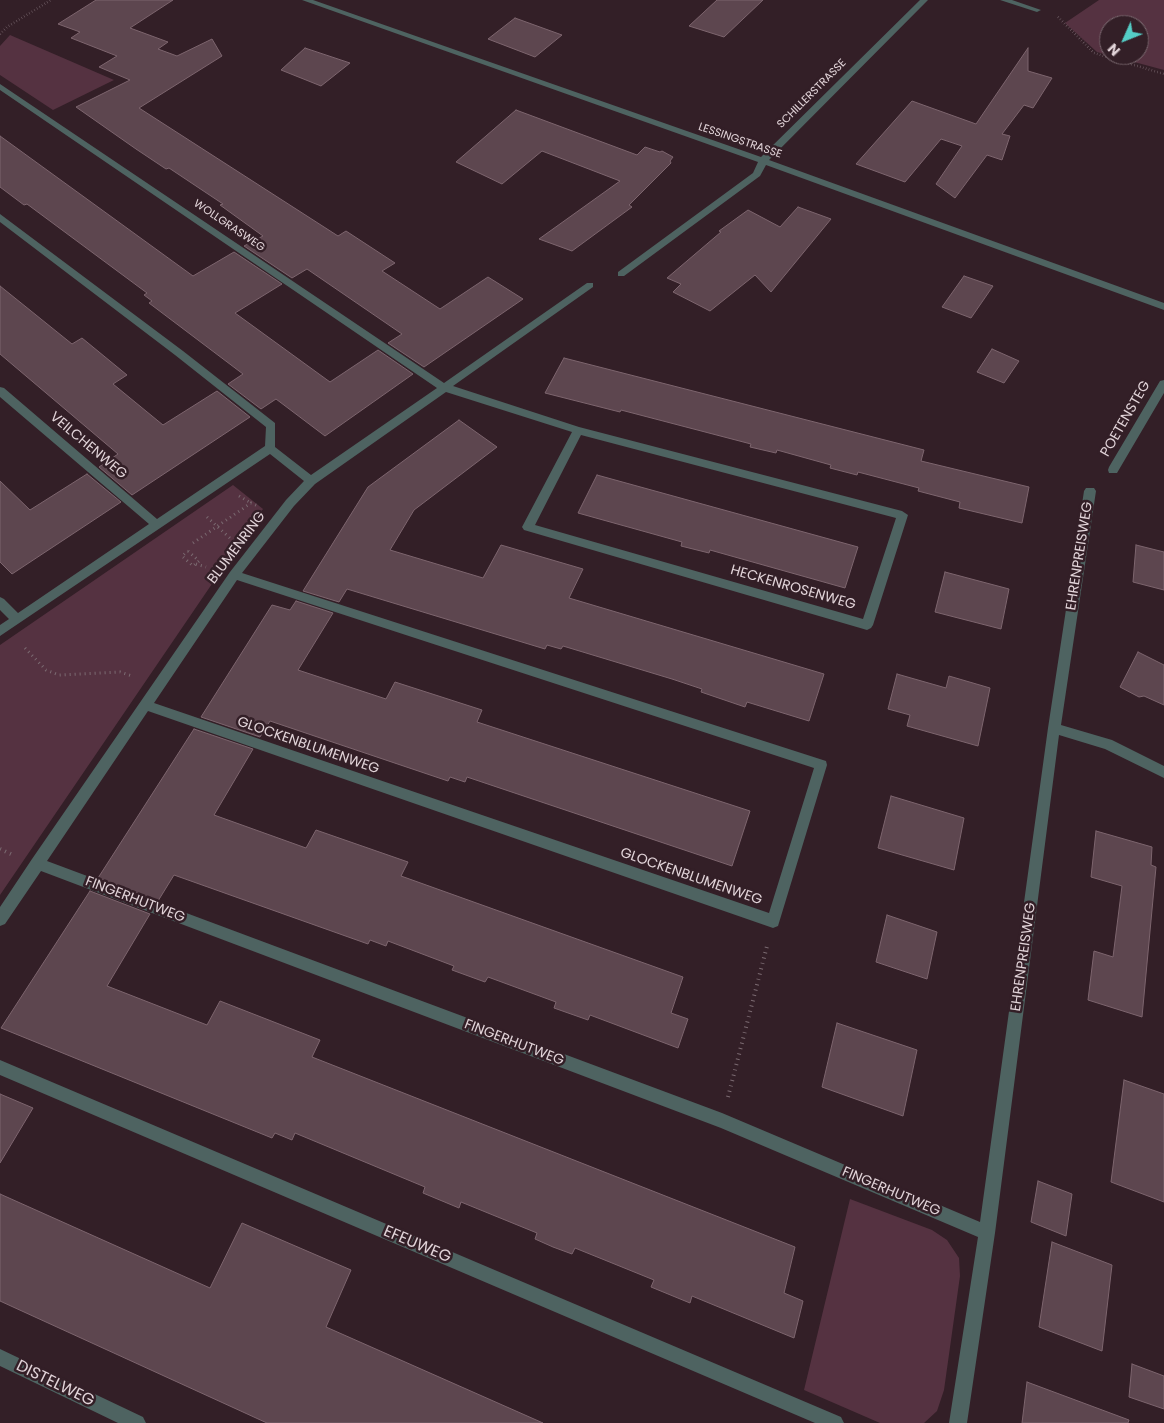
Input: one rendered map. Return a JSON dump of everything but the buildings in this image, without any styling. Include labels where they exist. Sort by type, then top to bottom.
[{"type":"street","name":"LESSINGSTRASSE","points":[[306,0],[763,161],[1164,307]]},
{"type":"street","name":"SCHILLERSTRASSE","points":[[620,274],[757,174],[763,161],[780,142],[924,0]]},
{"type":"street","points":[[1004,0],[1037,10]]},
{"type":"street","name":"WOLLGRASWEG","points":[[0,86],[443,387]]},
{"type":"street","points":[[0,217],[179,353],[271,426],[270,448]]},
{"type":"street","name":"BLUMENRING","points":[[0,919],[234,575],[290,503],[311,481],[590,285]]},
{"type":"street","name":"POETENSTEG","points":[[1114,470],[1164,384]]},
{"type":"street","name":"HECKENROSENWEG","points":[[443,387],[578,430],[902,516],[867,625],[528,527],[578,430]]},
{"type":"street","name":"VEILCHENWEG","points":[[0,391],[157,525]]},
{"type":"street","points":[[270,448],[311,481]]},
{"type":"street","points":[[0,631],[270,448]]},
{"type":"street","name":"EHRENPREISWEG","points":[[958,1423],[987,1232],[1054,728],[1090,491]]},
{"type":"street","name":"GLOCKENBLUMENWEG","points":[[145,706],[773,921],[821,765],[234,575]]},
{"type":"street","points":[[0,602],[17,619]]},
{"type":"street","points":[[1054,728],[1108,744],[1164,772]]},
{"type":"street","name":"FINGERHUTWEG","points":[[37,863],[722,1121],[987,1232]]},
{"type":"street","name":"EFEUWEG","points":[[0,1068],[835,1423]]},
{"type":"street","name":"DISTELWEG","points":[[0,1357],[137,1423]]},
{"type":"path","points":[[0,34],[7,27],[51,0]]},
{"type":"path","points":[[1037,10],[1060,18],[1094,53],[1164,74]]},
{"type":"path","points":[[193,543],[251,503],[266,509]]},
{"type":"path","points":[[203,514],[238,546]]},
{"type":"path","points":[[196,564],[199,561],[188,551],[182,556],[193,566],[196,564],[206,567]]},
{"type":"path","points":[[25,648],[46,670],[60,675],[120,672],[132,676]]},
{"type":"path","points":[[722,1121],[773,921]]},
{"type":"shaded area","points":[[1099,0],[1164,0],[1164,70],[1145,65],[1149,65],[1149,15],[1099,15],[1099,53],[1065,23]]},
{"type":"shaded area","points":[[10,35],[114,80],[53,110],[0,75],[0,46]]},
{"type":"shaded area","points":[[233,485],[263,509],[0,895],[0,645]]},
{"type":"shaded area","points":[[850,1199],[932,1230],[947,1240],[959,1258],[960,1276],[944,1390],[937,1411],[924,1423],[880,1423],[804,1390]]}]
